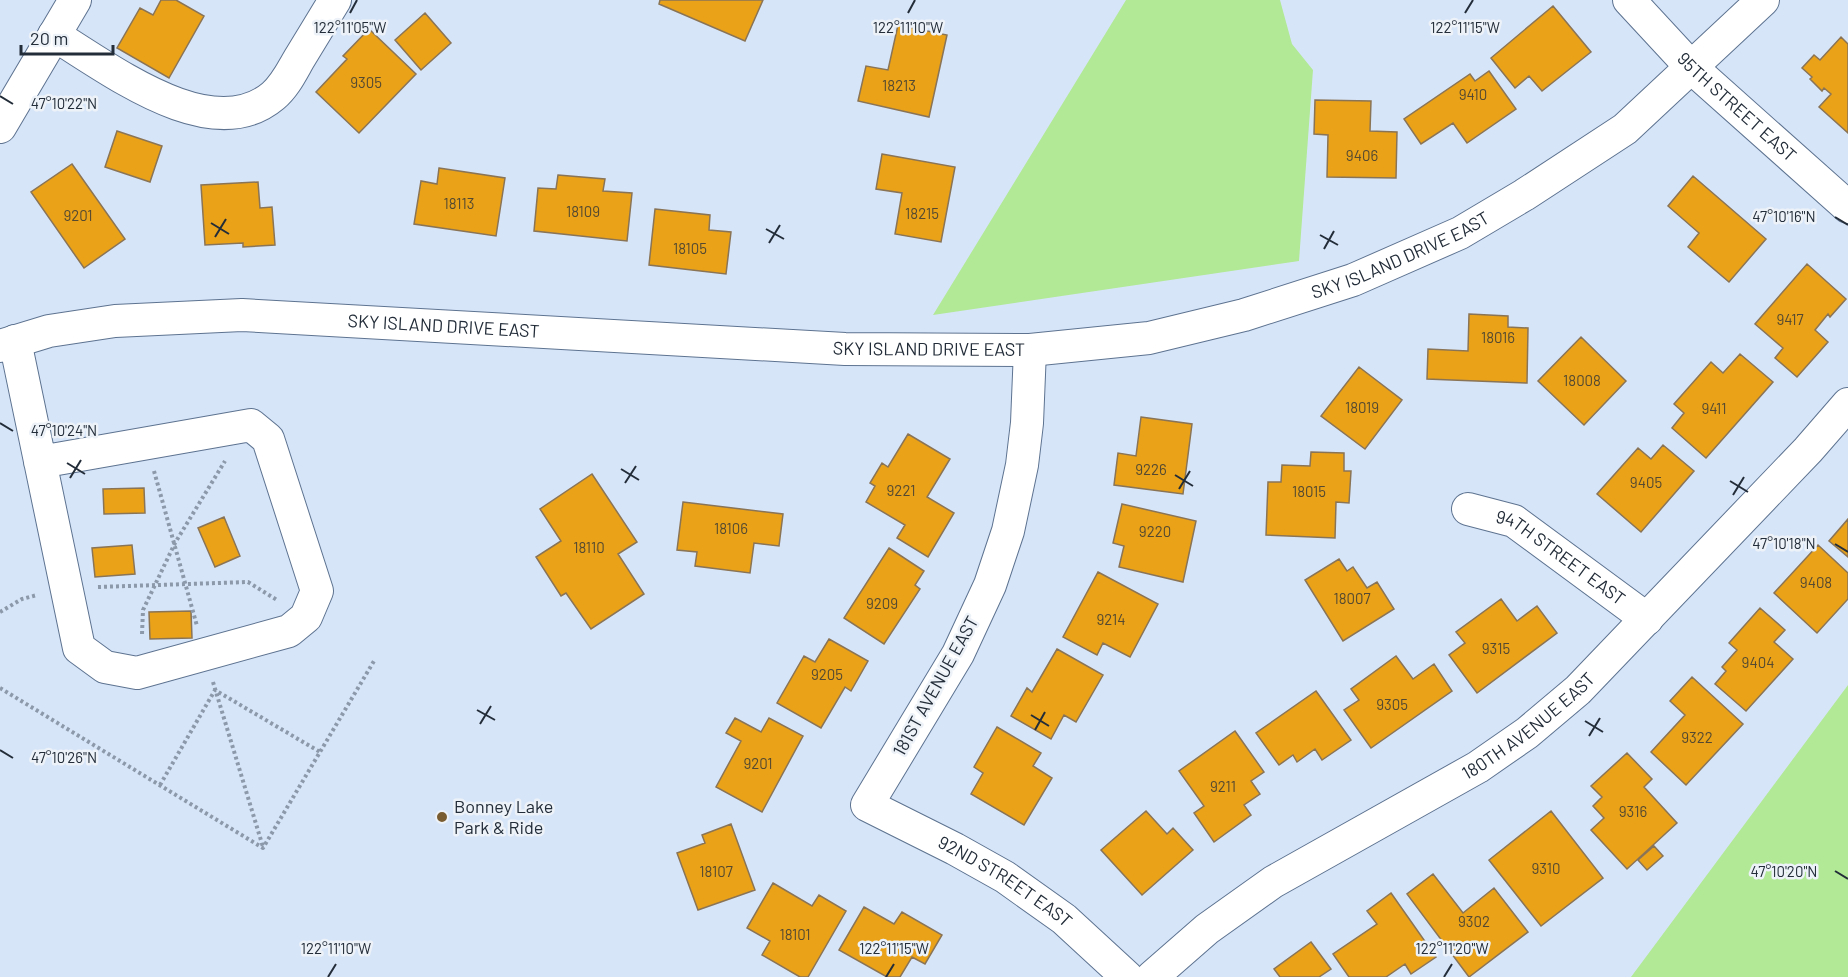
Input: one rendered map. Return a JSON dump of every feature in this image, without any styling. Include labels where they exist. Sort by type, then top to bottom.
[{"type":"street","points":[[0,127],[75,0]]},
{"type":"street","points":[[54,35],[159,98],[189,109],[215,113],[239,111],[261,105],[275,95],[286,81],[335,0]]},
{"type":"street","name":"95TH STREET EAST","points":[[1629,0],[1692,68],[1848,207]]},
{"type":"street","name":"SKY ISLAND DRIVE EAST","points":[[8,344],[49,331],[115,321],[242,315],[845,349],[1030,350],[1149,338],[1244,315],[1353,280],[1460,233],[1524,195],[1625,129],[1762,0]]},
{"type":"street","points":[[8,344],[40,462],[79,648],[105,667],[137,673],[290,631],[306,617],[316,591],[268,439],[250,425],[40,462]]},
{"type":"street","name":"181ST AVENUE EAST","points":[[867,805],[958,654],[990,585],[1008,531],[1022,465],[1027,423],[1030,350]]},
{"type":"street","name":"180TH AVENUE EAST","points":[[1152,977],[1207,929],[1274,882],[1478,767],[1527,733],[1578,690],[1800,459],[1848,404]]},
{"type":"street","name":"94TH STREET EAST","points":[[1468,509],[1514,521],[1647,619]]},
{"type":"street","name":"92ND STREET EAST","points":[[867,805],[1005,877],[1064,919],[1127,977]]},
{"type":"path","points":[[142,634],[143,610],[175,543],[247,426]]},
{"type":"path","points":[[0,612],[22,598],[66,588],[248,582],[306,617]]},
{"type":"path","points":[[0,688],[263,848],[374,661]]},
{"type":"path","points":[[160,785],[215,690],[320,752]]},
{"type":"green space","points":[[1126,0],[1280,0],[1292,44],[1313,70],[1299,261],[933,315]]},
{"type":"green space","points":[[1848,685],[1848,977],[1631,977]]},
{"type":"building","points":[[161,0],[176,0],[204,16],[169,78],[117,48],[140,8],[153,15]]},
{"type":"building","points":[[660,0],[763,0],[745,41],[659,4]]},
{"type":"building","points":[[1553,6],[1591,52],[1542,91],[1529,76],[1515,88],[1491,58]]},
{"type":"building","points":[[425,13],[451,43],[421,70],[395,40]]},
{"type":"building","points":[[898,25],[947,35],[929,117],[858,101],[866,66],[888,70]]},
{"type":"building","points":[[369,29],[416,74],[359,133],[316,92],[347,59],[343,56]]},
{"type":"building","points":[[1841,37],[1848,44],[1848,133],[1819,107],[1831,94],[1824,88],[1822,91],[1802,68],[1814,55],[1820,60]]},
{"type":"building","points":[[1489,71],[1516,109],[1467,143],[1453,123],[1421,144],[1404,119],[1470,74],[1475,81]]},
{"type":"building","points":[[1315,100],[1371,101],[1370,131],[1397,132],[1396,178],[1327,177],[1328,135],[1314,134]]},
{"type":"building","points":[[117,131],[162,146],[150,182],[105,167]]},
{"type":"building","points":[[882,154],[955,167],[941,242],[895,234],[902,193],[876,189]]},
{"type":"building","points":[[72,164],[125,239],[84,268],[31,192]]},
{"type":"building","points":[[439,168],[505,178],[496,236],[414,224],[421,181],[437,184]]},
{"type":"building","points":[[558,175],[605,179],[603,191],[632,193],[627,241],[534,231],[538,188],[556,189]]},
{"type":"building","points":[[1693,176],[1766,239],[1729,282],[1688,247],[1699,233],[1668,206]]},
{"type":"building","points":[[258,182],[260,208],[272,207],[275,245],[243,247],[243,243],[205,245],[201,185]]},
{"type":"building","points":[[655,209],[710,215],[709,230],[731,232],[726,274],[649,265]]},
{"type":"building","points":[[1807,264],[1846,299],[1830,317],[1828,314],[1815,330],[1828,342],[1797,377],[1775,358],[1783,348],[1755,324]]},
{"type":"building","points":[[1469,314],[1508,316],[1508,327],[1528,328],[1527,383],[1427,379],[1428,349],[1468,351]]},
{"type":"building","points":[[1581,337],[1626,381],[1584,425],[1538,381]]},
{"type":"building","points":[[1740,354],[1773,382],[1706,458],[1672,428],[1684,413],[1674,404],[1711,362],[1723,373]]},
{"type":"building","points":[[1359,367],[1402,400],[1365,449],[1321,416]]},
{"type":"building","points":[[1141,417],[1192,424],[1183,494],[1114,485],[1118,453],[1136,456]]},
{"type":"building","points":[[908,434],[950,459],[927,497],[954,513],[928,557],[897,538],[905,525],[866,502],[875,486],[870,483],[882,463],[888,467]]},
{"type":"building","points":[[1663,445],[1694,471],[1641,532],[1597,494],[1638,448],[1651,459]]},
{"type":"building","points":[[1311,452],[1344,453],[1344,471],[1351,471],[1349,503],[1336,502],[1335,538],[1266,535],[1268,482],[1281,482],[1282,465],[1310,466]]},
{"type":"building","points":[[592,474],[637,542],[618,554],[644,594],[591,629],[566,593],[561,596],[536,557],[561,541],[540,509]]},
{"type":"building","points":[[144,488],[145,513],[104,514],[103,489]]},
{"type":"building","points":[[683,502],[783,514],[779,546],[754,543],[750,573],[695,566],[697,552],[677,550]]},
{"type":"building","points":[[1122,504],[1196,521],[1183,582],[1119,567],[1124,546],[1113,543]]},
{"type":"building","points":[[224,517],[240,556],[215,567],[198,528]]},
{"type":"building","points":[[1848,519],[1848,557],[1829,541]]},
{"type":"building","points":[[132,545],[135,574],[95,577],[92,548]]},
{"type":"building","points":[[1818,545],[1848,573],[1848,599],[1817,633],[1774,593]]},
{"type":"building","points":[[889,548],[924,571],[915,585],[920,589],[884,644],[844,618]]},
{"type":"building","points":[[1339,559],[1347,571],[1353,567],[1367,588],[1377,582],[1394,609],[1343,641],[1305,580]]},
{"type":"building","points":[[1098,572],[1158,604],[1130,657],[1103,643],[1097,655],[1063,637]]},
{"type":"building","points":[[1501,599],[1517,621],[1537,606],[1557,633],[1477,693],[1449,655],[1465,643],[1456,632]]},
{"type":"building","points":[[1760,608],[1785,630],[1774,642],[1793,659],[1746,711],[1715,684],[1726,671],[1722,667],[1737,650],[1729,643]]},
{"type":"building","points":[[191,611],[192,638],[150,639],[149,612]]},
{"type":"building","points":[[829,639],[868,661],[851,691],[845,687],[821,728],[777,703],[804,656],[815,662]]},
{"type":"building","points":[[1057,649],[1103,675],[1076,722],[1064,715],[1051,739],[1011,716],[1027,688],[1032,692]]},
{"type":"building","points":[[1396,656],[1413,679],[1434,664],[1452,691],[1371,748],[1344,710],[1359,700],[1351,689]]},
{"type":"building","points":[[1692,677],[1743,724],[1686,785],[1651,752],[1685,715],[1670,701]]},
{"type":"building","points":[[1316,691],[1351,740],[1322,760],[1315,749],[1297,762],[1293,755],[1279,765],[1256,733]]},
{"type":"building","points":[[735,718],[761,732],[769,718],[803,736],[762,812],[716,787],[741,741],[726,733]]},
{"type":"building","points":[[997,727],[1041,753],[1033,766],[1052,778],[1024,825],[971,794],[983,773],[974,767]]},
{"type":"building","points":[[1235,731],[1264,772],[1251,781],[1260,794],[1244,805],[1251,815],[1214,842],[1194,813],[1204,806],[1179,771]]},
{"type":"building","points":[[1627,753],[1652,779],[1644,787],[1677,823],[1627,869],[1591,830],[1604,818],[1593,806],[1602,797],[1591,786]]},
{"type":"building","points":[[1146,811],[1167,834],[1173,828],[1193,850],[1142,895],[1101,850]]},
{"type":"building","points":[[1551,811],[1603,878],[1541,926],[1489,860]]},
{"type":"building","points":[[731,824],[755,890],[698,910],[677,853],[705,843],[702,835]]},
{"type":"building","points":[[1654,846],[1663,856],[1647,870],[1638,860]]},
{"type":"building","points":[[1433,874],[1463,913],[1494,888],[1528,932],[1469,977],[1407,894]]},
{"type":"building","points":[[773,883],[812,906],[819,895],[846,911],[808,977],[800,977],[762,955],[770,941],[747,928]]},
{"type":"building","points":[[1391,893],[1436,957],[1411,974],[1405,964],[1386,977],[1349,977],[1333,954],[1377,924],[1367,911]]},
{"type":"building","points":[[864,907],[894,924],[902,912],[942,935],[925,964],[912,957],[900,977],[887,977],[839,950]]},
{"type":"building","points":[[1311,942],[1331,969],[1319,977],[1280,977],[1274,969]]},
{"type":"place","name":"Bonney Lake Park & Ride","points":[[442,817]]}]
